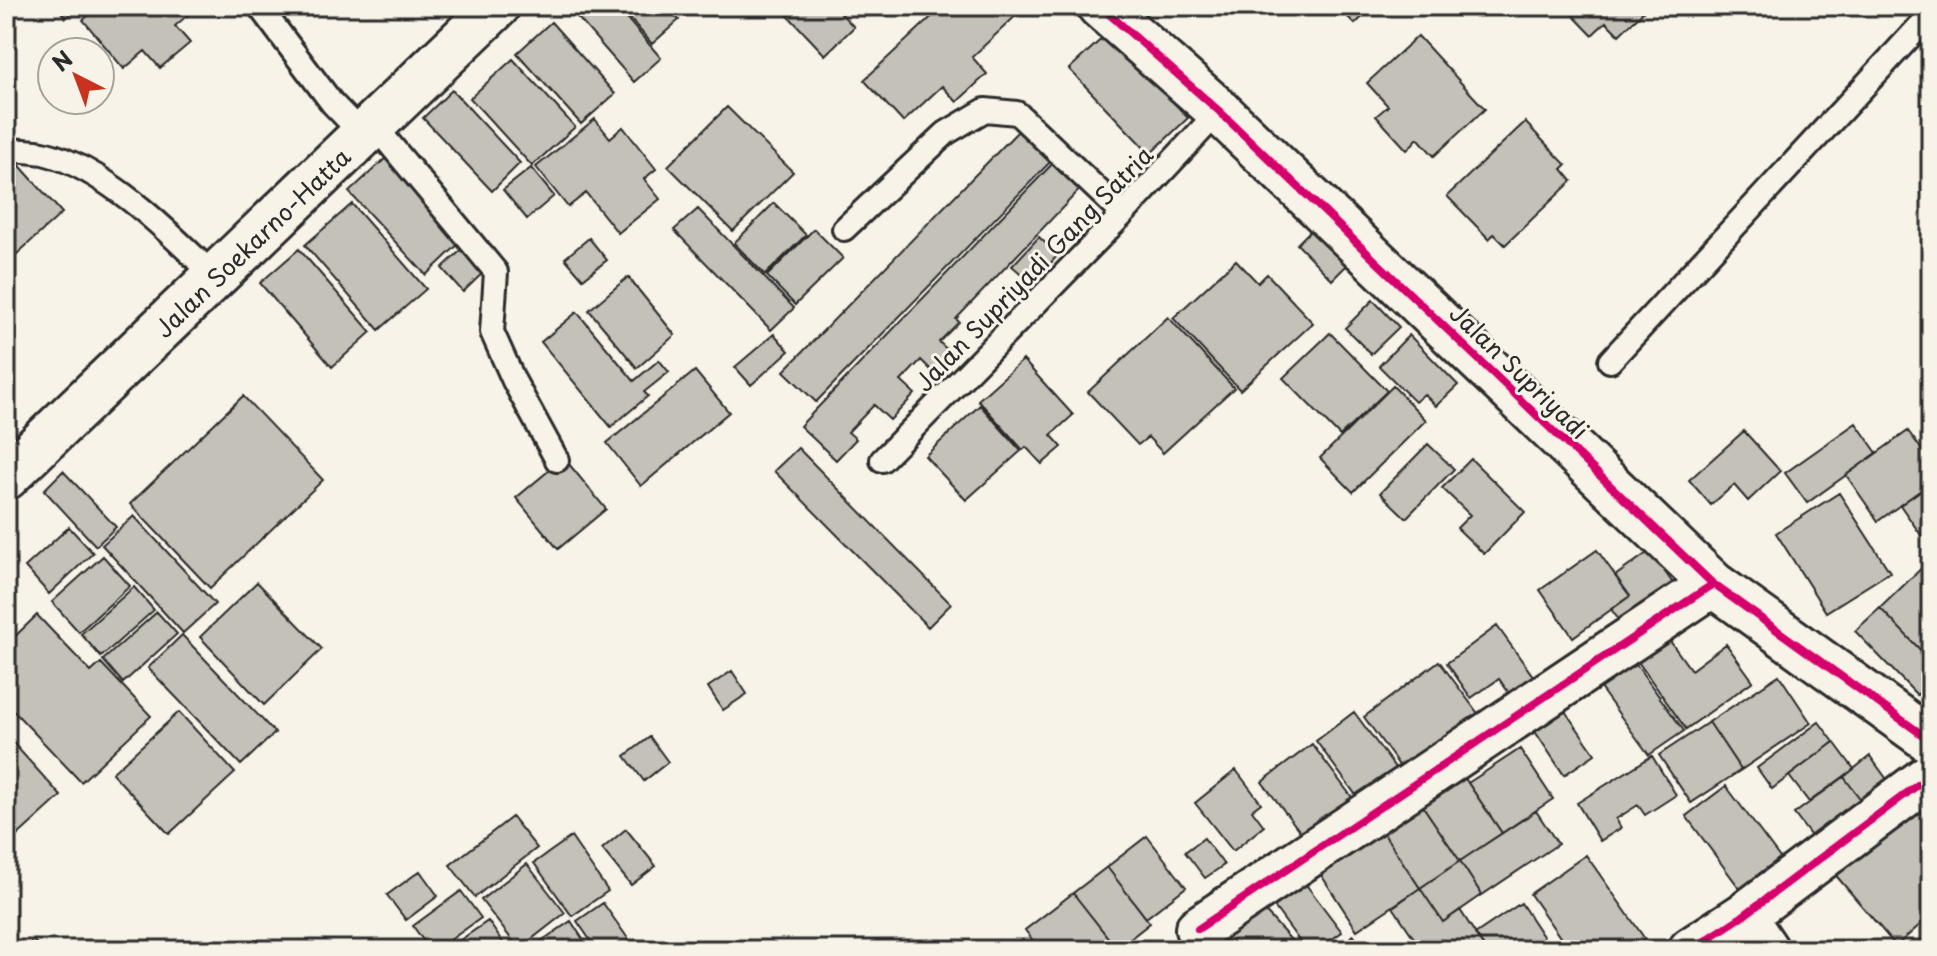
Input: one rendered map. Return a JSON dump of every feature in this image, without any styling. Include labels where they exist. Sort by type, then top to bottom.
[{"type":"street","name":"Jalan Soekarno-Hatta","points":[[8,472],[216,278],[497,6]]},
{"type":"street","name":"Jalan Supriyadi","points":[[1100,6],[1219,111],[1713,584],[1931,741]]},
{"type":"street","points":[[1198,929],[1713,584]]},
{"type":"street","points":[[1691,950],[1755,933],[1931,775]]},
{"type":"lane","points":[[259,6],[332,103],[369,130],[496,272],[492,332],[514,381],[557,460]]},
{"type":"lane","points":[[1610,361],[1931,14]]},
{"type":"lane","points":[[844,229],[946,133],[985,110],[1017,113],[1123,214]]},
{"type":"lane","name":"Jalan Supriyadi Gang Satria","points":[[882,460],[1123,214],[1219,111]]},
{"type":"lane","points":[[6,149],[44,154],[82,170],[128,198],[216,278]]},
{"type":"building","points":[[56,6],[80,6],[66,18]]},
{"type":"building","points":[[100,6],[198,6],[175,26],[190,43],[160,68],[145,51],[124,69],[116,59],[116,36],[96,36],[83,20]]},
{"type":"building","points":[[577,6],[616,6],[661,58],[634,82],[572,11]]},
{"type":"building","points":[[619,6],[667,6],[679,20],[652,44]]},
{"type":"building","points":[[779,6],[834,6],[854,27],[825,55]]},
{"type":"building","points":[[943,6],[1020,6],[1023,9],[972,57],[987,74],[957,102],[942,86],[903,122],[864,80]]},
{"type":"building","points":[[1337,6],[1374,6],[1355,24]]},
{"type":"building","points":[[1564,6],[1649,6],[1619,35],[1606,22],[1592,35]]},
{"type":"building","points":[[551,22],[615,94],[581,124],[517,53]]},
{"type":"building","points":[[1109,32],[1188,118],[1150,154],[1069,69]]},
{"type":"building","points":[[1418,36],[1485,109],[1434,156],[1418,138],[1407,150],[1376,116],[1388,106],[1367,83]]},
{"type":"building","points":[[513,59],[575,127],[532,166],[470,98]]},
{"type":"building","points":[[452,90],[520,163],[492,191],[423,118]]},
{"type":"building","points":[[727,107],[793,172],[733,231],[668,166]]},
{"type":"building","points":[[595,119],[610,138],[623,127],[656,169],[644,179],[660,199],[618,233],[586,193],[568,207],[536,167]]},
{"type":"building","points":[[1525,122],[1566,165],[1562,169],[1572,181],[1505,245],[1494,234],[1489,239],[1447,196]]},
{"type":"building","points":[[1022,127],[1054,158],[816,402],[784,371]]},
{"type":"building","points":[[6,150],[62,213],[6,264]]},
{"type":"building","points":[[388,156],[464,239],[426,275],[349,192]]},
{"type":"building","points":[[1058,158],[1085,184],[956,319],[959,322],[939,342],[953,355],[935,374],[921,360],[901,381],[915,394],[890,420],[874,405],[848,432],[856,439],[836,460],[800,426]]},
{"type":"building","points":[[531,168],[554,196],[527,219],[503,190]]},
{"type":"building","points":[[774,203],[806,235],[765,275],[734,243]]},
{"type":"building","points":[[352,204],[426,289],[379,330],[305,245]]},
{"type":"building","points":[[698,209],[794,308],[771,330],[674,230]]},
{"type":"building","points":[[1318,223],[1353,259],[1332,280],[1297,244]]},
{"type":"building","points":[[814,229],[843,258],[795,305],[767,276]]},
{"type":"building","points":[[1039,237],[1058,255],[1032,283],[1012,266]]},
{"type":"building","points":[[589,238],[607,260],[583,279],[565,258]]},
{"type":"building","points":[[469,243],[490,266],[463,292],[442,268]]},
{"type":"building","points":[[299,249],[371,332],[332,367],[260,283]]},
{"type":"building","points":[[1236,260],[1258,283],[1267,274],[1313,323],[1240,390],[1173,318]]},
{"type":"building","points":[[628,277],[675,335],[637,368],[589,310]]},
{"type":"building","points":[[1373,300],[1399,327],[1371,354],[1345,328]]},
{"type":"building","points":[[577,312],[634,381],[659,360],[669,372],[644,392],[648,396],[611,427],[541,342]]},
{"type":"building","points":[[1168,317],[1234,388],[1163,453],[1148,437],[1138,445],[1088,392]]},
{"type":"building","points":[[1330,333],[1387,391],[1340,436],[1283,378]]},
{"type":"building","points":[[774,334],[789,351],[751,385],[735,367]]},
{"type":"building","points":[[1409,335],[1458,385],[1436,406],[1424,394],[1415,402],[1379,366]]},
{"type":"building","points":[[1023,360],[1073,415],[1051,435],[1062,447],[1042,464],[1026,447],[1023,450],[978,400]]},
{"type":"building","points":[[695,371],[729,412],[641,486],[607,443]]},
{"type":"building","points":[[1393,386],[1426,420],[1353,492],[1320,458]]},
{"type":"building","points":[[243,396],[323,480],[210,588],[130,504]]},
{"type":"building","points":[[980,405],[1021,451],[966,500],[925,456]]},
{"type":"building","points":[[1856,423],[1877,453],[1807,503],[1785,473]]},
{"type":"building","points":[[1744,431],[1780,471],[1748,501],[1734,485],[1711,505],[1689,480]]},
{"type":"building","points":[[1908,431],[1931,462],[1931,483],[1878,521],[1846,475]]},
{"type":"building","points":[[1428,444],[1454,469],[1406,518],[1380,493]]},
{"type":"building","points":[[798,448],[951,604],[928,627],[774,471]]},
{"type":"building","points":[[564,458],[606,509],[558,549],[516,498]]},
{"type":"building","points":[[1471,459],[1525,512],[1484,554],[1457,528],[1470,515],[1442,488]]},
{"type":"building","points":[[63,471],[116,527],[96,546],[44,490]]},
{"type":"building","points":[[1931,483],[1931,528],[1921,535],[1900,505]]},
{"type":"building","points":[[1839,493],[1890,572],[1826,612],[1776,533]]},
{"type":"building","points":[[134,516],[215,604],[183,633],[102,545]]},
{"type":"building","points":[[69,527],[93,553],[49,594],[25,567]]},
{"type":"building","points":[[1597,550],[1630,596],[1573,637],[1540,590]]},
{"type":"building","points":[[1650,551],[1682,596],[1629,634],[1611,609],[1630,596],[1615,576]]},
{"type":"building","points":[[103,556],[130,586],[79,632],[52,602]]},
{"type":"building","points":[[1928,562],[1931,565],[1931,661],[1880,608]]},
{"type":"building","points":[[257,582],[322,649],[264,705],[200,637]]},
{"type":"building","points":[[134,587],[154,610],[101,657],[81,634]]},
{"type":"building","points":[[1880,608],[1931,661],[1931,682],[1917,695],[1855,631]]},
{"type":"building","points":[[157,612],[177,634],[123,683],[103,660]]},
{"type":"building","points":[[37,615],[91,672],[101,663],[151,716],[81,782],[6,703],[6,645]]},
{"type":"building","points":[[1497,626],[1538,683],[1514,700],[1499,679],[1471,698],[1447,663]]},
{"type":"building","points":[[1662,630],[1691,670],[1726,644],[1753,681],[1686,729],[1631,652]]},
{"type":"building","points":[[182,635],[275,733],[241,765],[148,668]]},
{"type":"building","points":[[1627,652],[1684,731],[1649,755],[1592,677]]},
{"type":"building","points":[[1439,661],[1485,723],[1409,779],[1364,717]]},
{"type":"building","points":[[732,671],[747,694],[723,710],[708,687]]},
{"type":"building","points":[[1779,675],[1811,723],[1741,770],[1709,722]]},
{"type":"building","points":[[1558,701],[1595,754],[1564,775],[1528,721]]},
{"type":"building","points":[[179,712],[235,773],[169,834],[112,773]]},
{"type":"building","points":[[1354,712],[1402,777],[1364,806],[1316,741]]},
{"type":"building","points":[[1709,722],[1741,770],[1691,803],[1659,755]]},
{"type":"building","points":[[1819,722],[1834,742],[1772,789],[1757,768]]},
{"type":"building","points":[[6,735],[61,796],[6,846]]},
{"type":"building","points":[[650,737],[668,762],[644,781],[625,756]]},
{"type":"building","points":[[1834,742],[1854,769],[1809,802],[1789,776]]},
{"type":"building","points":[[1312,744],[1354,800],[1305,838],[1262,782]]},
{"type":"building","points":[[1520,749],[1553,799],[1502,833],[1468,783]]},
{"type":"building","points":[[1652,756],[1676,795],[1645,815],[1638,805],[1616,819],[1621,828],[1600,841],[1577,803]]},
{"type":"building","points":[[1870,756],[1899,796],[1873,816],[1844,777]]},
{"type":"building","points":[[1458,768],[1502,833],[1460,861],[1416,796]]},
{"type":"building","points":[[1236,770],[1261,803],[1252,810],[1264,826],[1233,851],[1195,803]]},
{"type":"building","points":[[1844,777],[1873,816],[1824,853],[1794,814]]},
{"type":"building","points":[[1726,786],[1780,858],[1759,874],[1768,886],[1749,901],[1686,816]]},
{"type":"building","points":[[1911,793],[1931,817],[1931,915],[1896,946],[1827,865]]},
{"type":"building","points":[[1416,796],[1460,861],[1420,888],[1376,822]]},
{"type":"building","points":[[1536,811],[1558,844],[1482,895],[1460,861]]},
{"type":"building","points":[[512,817],[537,848],[475,897],[450,865]]},
{"type":"building","points":[[1376,822],[1420,888],[1357,930],[1314,864]]},
{"type":"building","points":[[626,829],[656,866],[631,885],[602,849]]},
{"type":"building","points":[[1147,836],[1186,887],[1146,918],[1107,867]]},
{"type":"building","points":[[571,837],[608,891],[572,916],[534,863]]},
{"type":"building","points":[[1204,838],[1224,865],[1205,878],[1185,852]]},
{"type":"building","points":[[1586,855],[1645,939],[1630,950],[1569,950],[1530,894]]},
{"type":"building","points":[[1460,861],[1482,895],[1443,922],[1420,888]]},
{"type":"building","points":[[527,864],[565,913],[519,949],[481,900]]},
{"type":"building","points":[[1107,867],[1150,923],[1117,949],[1073,893]]},
{"type":"building","points":[[420,871],[438,896],[406,920],[387,895]]},
{"type":"building","points":[[1298,874],[1342,932],[1317,950],[1306,950],[1267,897]]},
{"type":"building","points":[[1420,888],[1443,922],[1460,910],[1486,950],[1422,950],[1393,907]]},
{"type":"building","points":[[461,891],[481,918],[436,950],[430,950],[413,926]]},
{"type":"building","points":[[1073,893],[1117,949],[1040,950],[1025,930]]},
{"type":"building","points":[[603,903],[629,940],[615,950],[597,950],[577,921]]},
{"type":"building","points":[[1521,903],[1552,950],[1486,950],[1475,934]]},
{"type":"building","points":[[1262,908],[1291,940],[1279,950],[1229,950],[1222,942]]},
{"type":"building","points":[[488,921],[508,950],[446,950]]},
{"type":"building","points":[[571,921],[590,950],[528,950]]},
{"type":"building","points":[[1931,932],[1931,950],[1908,950]]},
{"type":"building","points":[[1354,935],[1364,950],[1333,950]]},
{"type":"building","points":[[33,940],[42,950],[23,950]]},
{"type":"building","points":[[1162,941],[1169,950],[1150,950]]},
{"type":"cycle path","points":[[1100,6],[1219,111],[1713,584],[1931,741]]},
{"type":"cycle path","points":[[1198,929],[1713,584]]},
{"type":"cycle path","points":[[1691,950],[1743,916],[1931,775]]}]
